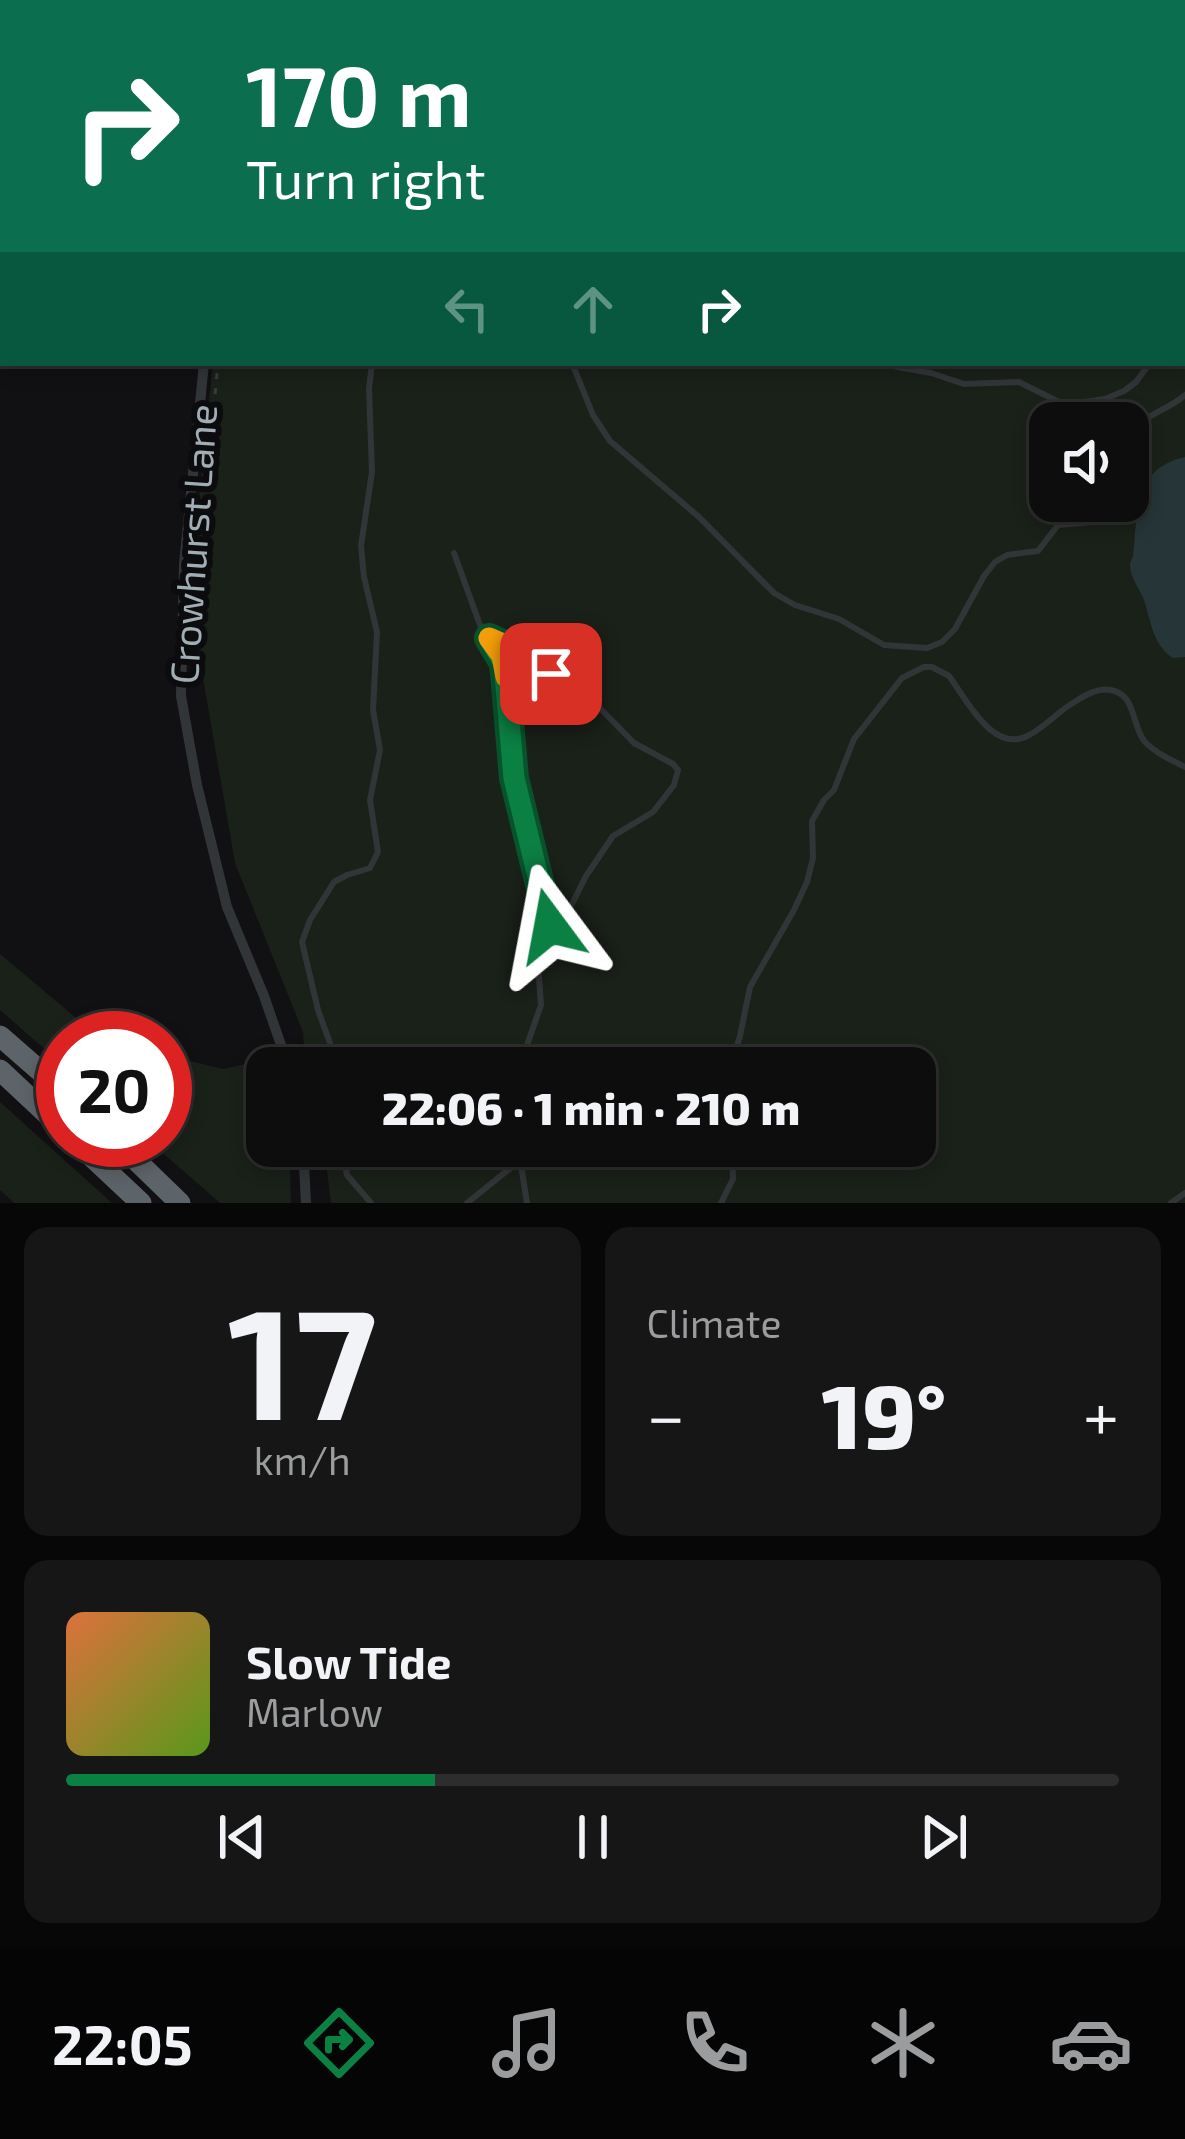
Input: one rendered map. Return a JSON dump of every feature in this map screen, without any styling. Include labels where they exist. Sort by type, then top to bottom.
[{"type":"highway","points":[[0,1036],[36,1067]]},
{"type":"highway","points":[[0,1070],[36,1104]]},
{"type":"highway","points":[[103,1167],[141,1203]]},
{"type":"highway","points":[[143,1167],[180,1203]]},
{"type":"street","name":"Crowhurst Lane","points":[[204,366],[184,564],[181,696],[227,907],[282,1047]]},
{"type":"street","points":[[304,1167],[306,1203]]},
{"type":"lane","points":[[331,1047],[302,942],[334,882],[370,868],[378,852],[370,800],[380,750],[373,710],[377,632],[361,545],[372,472],[371,366]]},
{"type":"lane","points":[[573,366],[593,416],[610,441],[699,517],[781,598],[839,619],[884,645],[933,646],[949,636],[995,562],[1007,555],[1038,551],[1058,525],[1091,522]]},
{"type":"lane","points":[[892,366],[964,384],[1019,382],[1063,402]]},
{"type":"lane","points":[[1075,402],[1124,392],[1148,366]]},
{"type":"lane","points":[[1149,415],[1185,395]]},
{"type":"lane","points":[[454,553],[480,625],[504,663],[514,778],[546,905],[549,936]]},
{"type":"lane","points":[[489,638],[520,652],[592,700],[634,743],[678,770],[674,785],[653,812],[614,836],[549,936],[538,964],[542,1005],[527,1047]]},
{"type":"lane","points":[[925,648],[927,667]]},
{"type":"lane","points":[[737,1047],[750,987],[807,882],[813,858],[812,821],[834,790],[854,739],[902,678],[927,667],[942,670],[990,730],[1008,740],[1034,733],[1095,691],[1112,690],[1129,702],[1148,745],[1185,767]]},
{"type":"lane","points":[[346,1167],[371,1203]]},
{"type":"lane","points":[[467,1203],[512,1167]]},
{"type":"lane","points":[[521,1167],[527,1203]]},
{"type":"lane","points":[[721,1203],[733,1179],[733,1167]]},
{"type":"lane","points":[[1171,1203],[1185,1193]]},
{"type":"shaded area","points":[[213,366],[1185,366],[1185,1203],[331,1203],[327,1167],[936,1167],[936,1047],[304,1047],[303,1032],[235,863],[189,597]]},
{"type":"shaded area","points":[[1185,457],[1185,657],[1173,658],[1157,640],[1130,565],[1137,522],[1149,522],[1149,480],[1168,463]]},
{"type":"shaded area","points":[[0,954],[68,1011],[36,1011],[36,1041],[0,1010]]},
{"type":"shaded area","points":[[192,1062],[223,1069],[246,1064],[246,1167],[290,1167],[291,1203],[220,1203],[179,1167],[192,1167]]},
{"type":"shaded area","points":[[0,1102],[36,1134],[36,1167],[72,1167],[112,1203],[14,1203],[0,1190]]},
{"type":"slow traffic","points":[[506,677],[502,656],[489,638],[517,650]]},
{"type":"route","points":[[550,926],[514,778],[504,663],[489,638],[551,674]]}]
